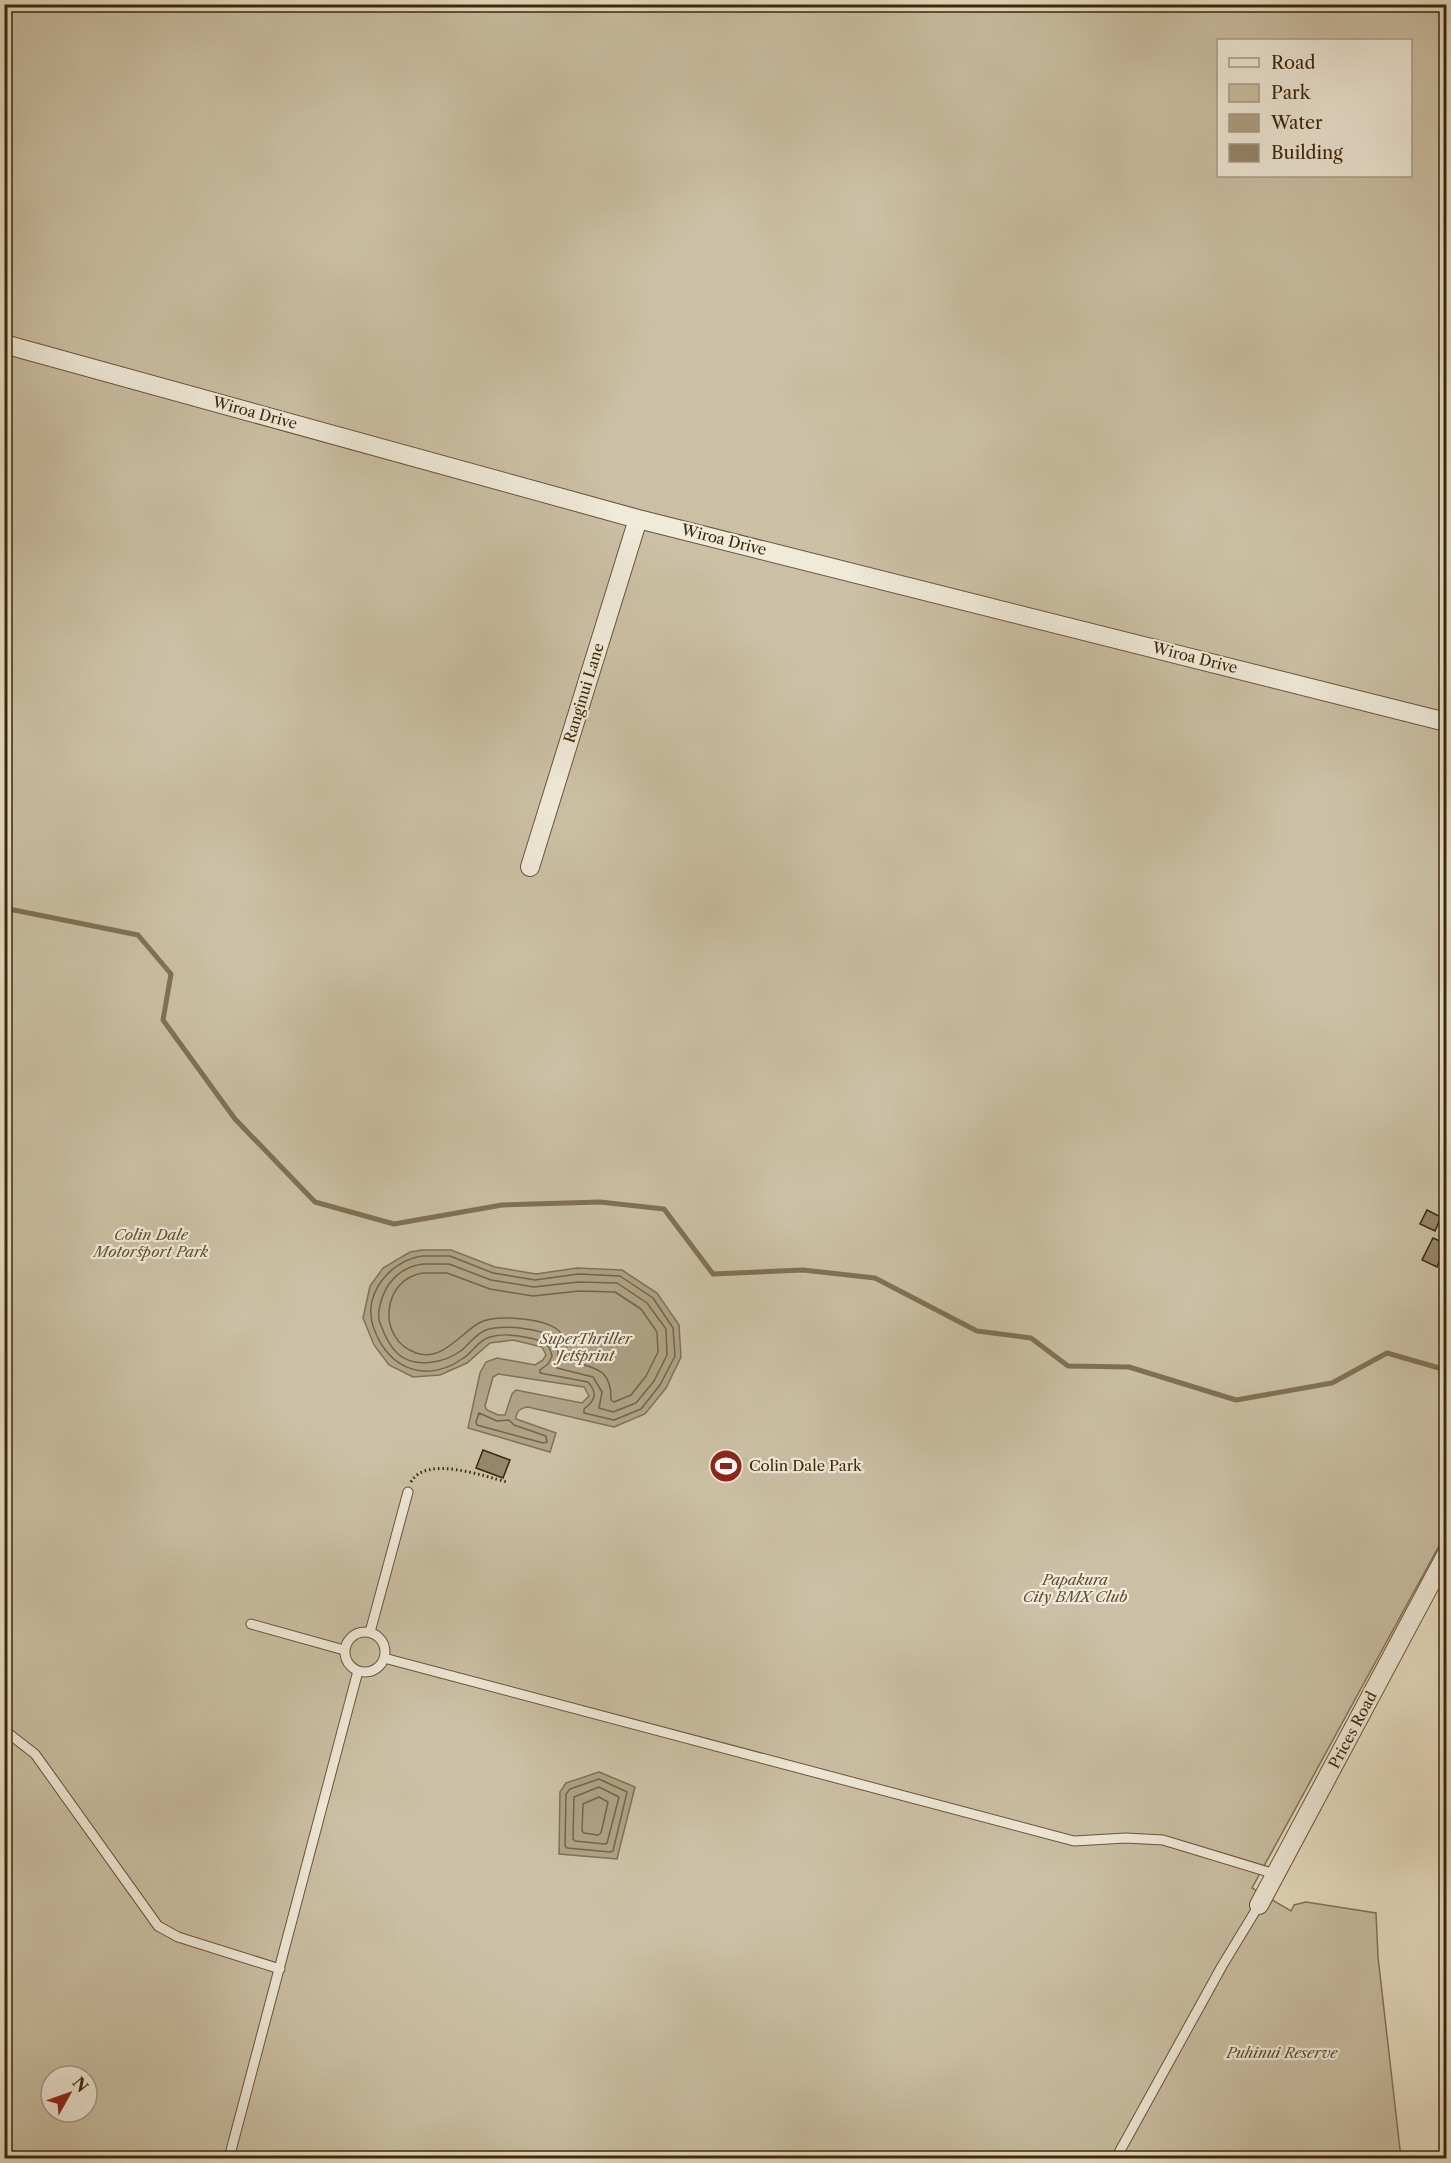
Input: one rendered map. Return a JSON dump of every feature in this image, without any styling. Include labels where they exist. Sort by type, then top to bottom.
[{"type":"street","name":"Wiroa Drive","points":[[4,344],[638,519],[1446,722]]},
{"type":"street","name":"Ranginui Lane","points":[[530,867],[638,519]]},
{"type":"street","name":"Prices Road","points":[[1259,1905],[1446,1555]]},
{"type":"lane","points":[[369,1632],[408,1492]]},
{"type":"lane","points":[[250,1624],[344,1650]]},
{"type":"lane","points":[[369,1632],[381,1640],[385,1652],[381,1664],[371,1672],[358,1671],[347,1663],[344,1650],[346,1643],[356,1634],[369,1632]]},
{"type":"lane","points":[[384,1658],[1074,1841],[1126,1838],[1163,1840],[1275,1874]]},
{"type":"lane","points":[[230,2158],[358,1671]]},
{"type":"lane","points":[[4,1730],[35,1754],[158,1926],[178,1937],[280,1969]]},
{"type":"lane","points":[[1116,2158],[1221,1966],[1259,1905]]},
{"type":"path","points":[[408,1492],[412,1479],[423,1471],[441,1467],[507,1482]]},
{"type":"green space","points":[[5,5],[1446,5],[1446,1533],[1252,1888],[1291,1911],[1294,1905],[1306,1902],[1376,1913],[1378,1957],[1401,2158],[5,2158]]},
{"type":"water","points":[[451,1250],[495,1267],[536,1274],[577,1268],[622,1270],[657,1293],[679,1325],[681,1357],[666,1388],[645,1414],[614,1427],[528,1407],[521,1409],[516,1419],[556,1433],[550,1452],[468,1428],[480,1373],[486,1362],[497,1358],[535,1365],[546,1355],[542,1347],[513,1340],[490,1343],[467,1363],[440,1375],[413,1377],[389,1365],[374,1345],[363,1318],[370,1286],[383,1268],[410,1252]],"holes":[[[498,1374],[584,1387],[589,1396],[582,1403],[516,1390],[512,1394],[505,1415],[498,1415],[487,1410],[485,1406],[493,1377]]]},
{"type":"water","points":[[599,1772],[635,1787],[617,1859],[559,1854],[560,1792],[566,1783]]},
{"type":"building","points":[[1427,1210],[1441,1217],[1435,1231],[1420,1224]]},
{"type":"building","points":[[1433,1238],[1446,1244],[1437,1267],[1422,1260]]},
{"type":"building","points":[[483,1450],[510,1460],[503,1478],[476,1468]]},
{"type":"waterway","points":[[4,908],[138,935],[171,974],[163,1020],[235,1119],[315,1202],[394,1224],[502,1205],[600,1202],[664,1209],[713,1274],[803,1270],[875,1278],[977,1331],[1031,1338],[1068,1366],[1129,1367],[1236,1400],[1332,1383],[1387,1353],[1446,1370]]},
{"type":"place","name":"Colin Dale Park","points":[[726,1466]]},
{"type":"park label","name":"Colin Dale Motorsport Park","points":[[151,1244]]},
{"type":"park label","name":"SuperThriller Jetsprint","points":[[586,1348]]},
{"type":"park label","name":"Papakura City BMX Club","points":[[1075,1588]]},
{"type":"park label","name":"Puhinui Reserve","points":[[1282,2053]]}]
